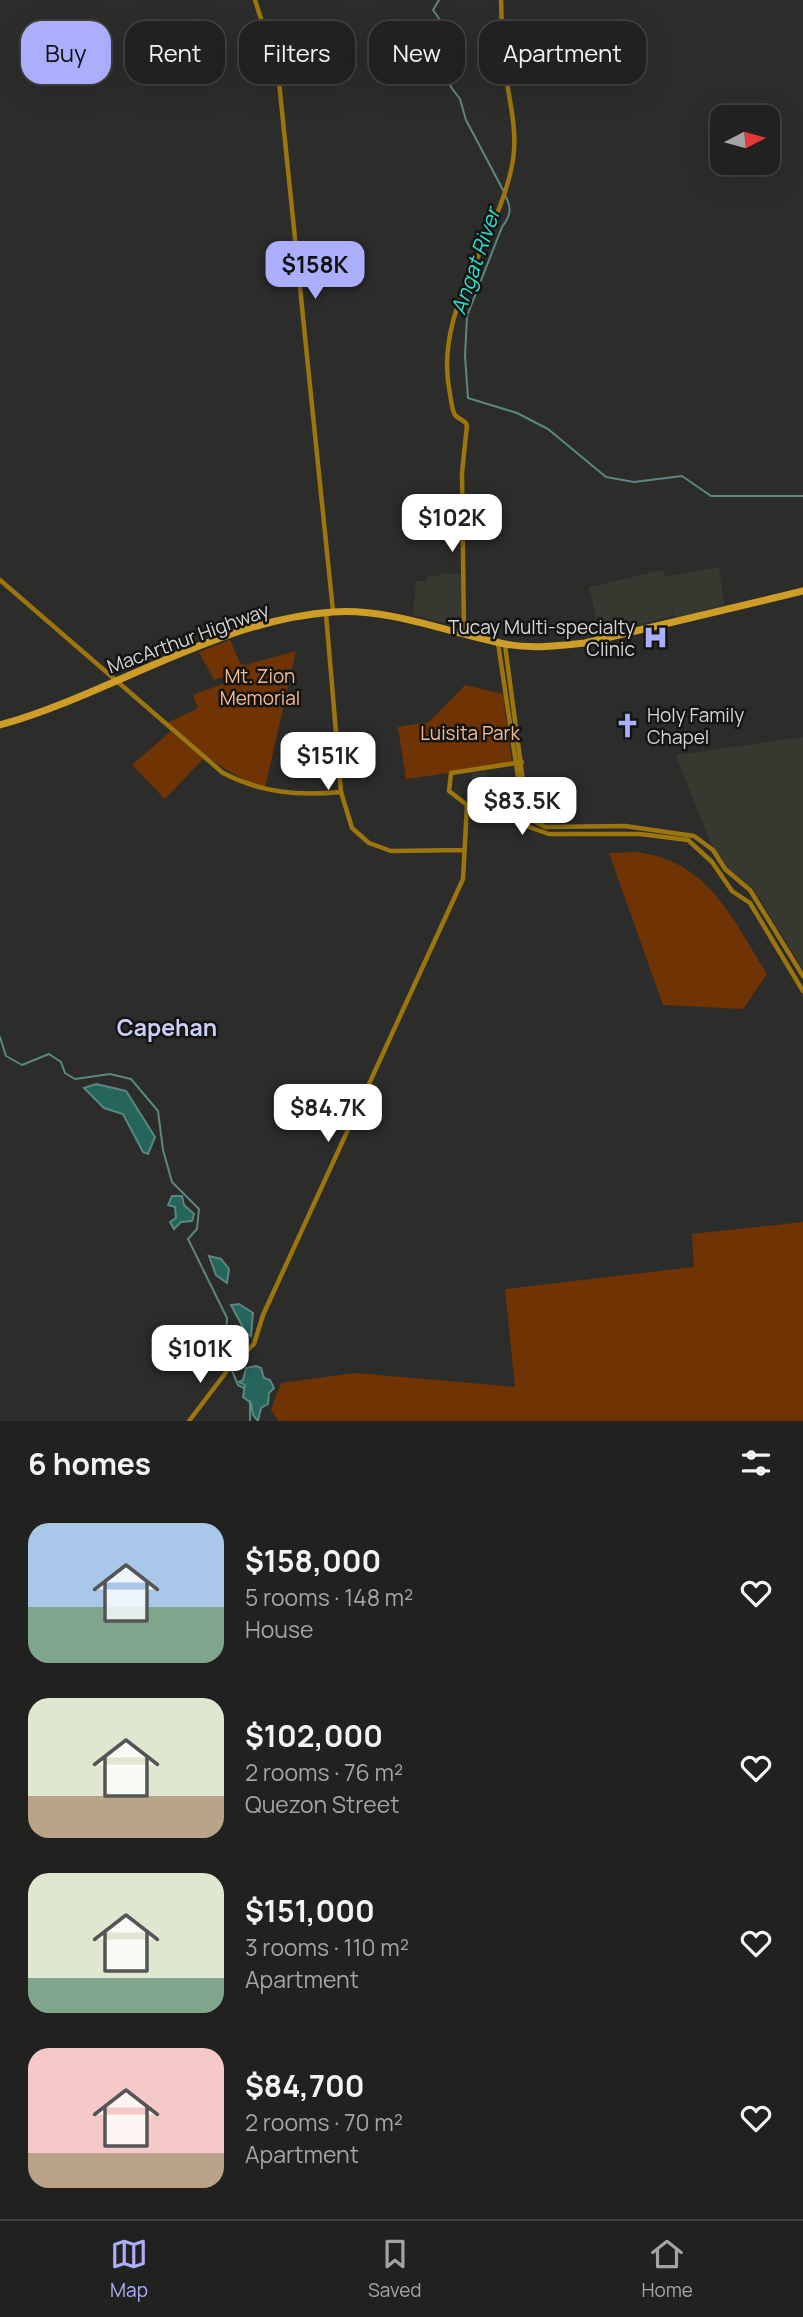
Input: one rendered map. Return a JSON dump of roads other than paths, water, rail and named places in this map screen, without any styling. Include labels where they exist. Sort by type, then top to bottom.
[{"type":"highway","name":"MacArthur Highway","points":[[0,724],[254,628],[330,612],[376,615],[501,643],[554,646],[585,643],[803,591]]},
{"type":"street","points":[[255,0],[278,72],[330,612],[341,792],[352,828],[376,847],[408,852],[465,850]]},
{"type":"street","points":[[464,634],[462,473],[467,425],[454,411],[447,354],[467,275],[486,240],[505,193],[513,158],[513,132],[503,63],[501,0]]},
{"type":"street","points":[[0,580],[205,759],[242,782],[293,795],[341,792]]},
{"type":"street","points":[[501,643],[528,813],[540,826],[688,833],[708,845],[725,869],[750,890],[803,976]]},
{"type":"street","points":[[189,1421],[232,1365],[252,1345],[263,1315],[463,878],[467,805],[449,791],[451,773],[519,762]]},
{"type":"street","points":[[519,762],[524,817],[529,827],[539,833],[660,835],[691,842],[712,862],[732,891],[750,903],[803,991]]},
{"type":"water","points":[[96,1084],[126,1091],[155,1137],[148,1154],[143,1152],[123,1114],[104,1108],[84,1088]]},
{"type":"water","points":[[172,1196],[182,1196],[184,1205],[194,1214],[192,1221],[181,1222],[174,1229],[170,1222],[176,1218],[175,1207],[168,1205]]},
{"type":"water","points":[[209,1256],[221,1259],[229,1269],[227,1283],[216,1275]]},
{"type":"water","points":[[239,1304],[253,1313],[251,1336],[246,1333],[231,1305]]},
{"type":"water","points":[[246,1368],[261,1368],[264,1378],[270,1380],[274,1388],[269,1393],[268,1404],[261,1408],[258,1421],[253,1415],[251,1403],[243,1397],[245,1385],[239,1382],[243,1380]]},
{"type":"waterway","name":"Angat River","points":[[439,0],[433,10],[445,27],[438,47],[451,87],[460,99],[466,120],[503,190]]},
{"type":"waterway","name":"Angat River","points":[[505,195],[510,208],[509,215],[467,316],[465,356],[468,398],[517,413],[548,429],[606,477],[634,482],[682,476],[711,496],[803,496]]},
{"type":"waterway","points":[[0,1037],[6,1056],[22,1065],[49,1054],[61,1062],[65,1073],[75,1079],[110,1074],[131,1079],[158,1111],[163,1150],[172,1182],[199,1209],[197,1229],[188,1239],[227,1318],[225,1354],[238,1385],[244,1388]]},
{"type":"waterway","points":[[250,1401],[250,1421]]},
{"type":"place","name":"Tucay Multi-specialty Clinic","points":[[655,638]]},
{"type":"place","name":"Holy Family Chapel","points":[[627,726]]},
{"type":"district","name":"Capehan","points":[[167,1027]]},
{"type":"park label","name":"Mt. Zion Memorial","points":[[260,687]]},
{"type":"park label","name":"Luisita Park","points":[[470,733]]}]
